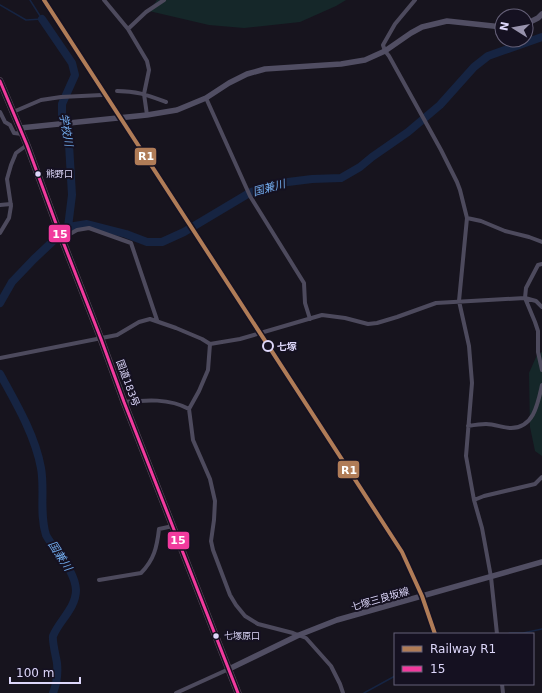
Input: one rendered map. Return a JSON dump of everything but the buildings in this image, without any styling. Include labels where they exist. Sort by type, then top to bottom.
[{"type":"highway","name":"国道183号","points":[[0,81],[27,145],[124,402],[238,693]]},
{"type":"street","points":[[104,0],[128,29],[147,61],[149,70],[144,94],[147,115]]},
{"type":"street","points":[[128,29],[146,12],[164,0]]},
{"type":"street","points":[[415,0],[395,24],[383,45],[457,182],[467,218],[459,301],[469,346],[472,383],[466,456],[491,577],[497,633]]},
{"type":"street","points":[[534,20],[542,14]]},
{"type":"street","points":[[0,112],[5,122],[10,125],[14,133],[59,123],[147,115],[177,110],[206,98],[229,83],[247,74],[265,69],[341,64],[365,60],[385,51],[422,27],[447,21],[494,26]]},
{"type":"street","points":[[117,91],[133,91],[166,102]]},
{"type":"street","points":[[13,112],[41,100],[61,97],[102,95]]},
{"type":"street","points":[[206,98],[250,196],[304,283],[305,303],[310,319]]},
{"type":"street","points":[[0,233],[9,218],[11,204],[7,179],[11,165],[16,153],[27,145]]},
{"type":"street","points":[[0,205],[11,204]]},
{"type":"street","points":[[467,218],[482,221],[504,231],[542,242]]},
{"type":"street","points":[[61,238],[77,230],[89,228],[131,243],[157,320]]},
{"type":"street","points":[[542,264],[538,265],[526,288],[525,298],[538,331],[538,352],[542,370]]},
{"type":"street","points":[[0,358],[14,354],[117,335],[139,322],[150,319],[157,320],[202,339],[210,344],[240,339],[300,320],[310,319],[322,315],[340,317],[368,324],[397,318],[436,303],[525,298],[536,301],[542,307]]},
{"type":"street","points":[[210,344],[208,370],[199,391],[188,409],[193,440],[210,479],[215,501],[211,541],[230,594],[236,605],[250,620],[258,624],[306,638],[331,666],[343,693]]},
{"type":"street","points":[[468,426],[488,424],[512,428],[524,425],[528,422],[536,409],[542,384]]},
{"type":"street","points":[[124,402],[141,400],[164,401],[182,405],[188,409]]},
{"type":"street","points":[[474,500],[484,496],[535,484],[542,477]]},
{"type":"street","points":[[99,580],[141,573],[151,561],[158,545],[159,529],[173,526]]},
{"type":"street","name":"七塚三良坂線","points":[[229,669],[299,635],[337,620],[542,562]]},
{"type":"street","points":[[176,693],[229,669]]},
{"type":"shaded area","points":[[157,0],[346,0],[300,22],[244,28],[209,25],[149,11]]},
{"type":"shaded area","points":[[542,352],[542,456],[535,451],[530,427],[529,373],[537,355]]},
{"type":"waterway","name":"学校川","points":[[30,0],[42,19]]},
{"type":"waterway","points":[[0,5],[26,20],[42,19]]},
{"type":"waterway","name":"学校川","points":[[42,19],[72,63],[75,75],[62,104],[62,115],[69,144],[72,195],[68,227]]},
{"type":"waterway","name":"国兼川","points":[[0,303],[12,282],[68,227],[87,224],[126,234],[147,242],[162,242],[184,232],[251,192],[280,183],[312,179],[341,178],[360,167],[408,132],[440,105],[474,67],[488,56],[542,37]]},
{"type":"waterway","name":"国兼川","points":[[0,374],[30,431],[38,456],[42,476],[43,518],[46,535],[68,567],[76,590],[73,603],[53,636],[57,663],[56,682],[53,693]]},
{"type":"waterway","points":[[523,633],[542,629]]},
{"type":"waterway","points":[[510,633],[523,633]]},
{"type":"waterway","points":[[364,693],[394,677]]},
{"type":"rail line","name":"R1","points":[[44,0],[402,552],[422,596],[435,633]]},
{"type":"transit line","name":"15","points":[[0,81],[27,145],[124,402],[238,693]]},
{"type":"place","name":"熊野口","points":[[38,174]]},
{"type":"place","name":"七塚","points":[[268,346]]},
{"type":"place","name":"七塚原口","points":[[216,636]]}]
